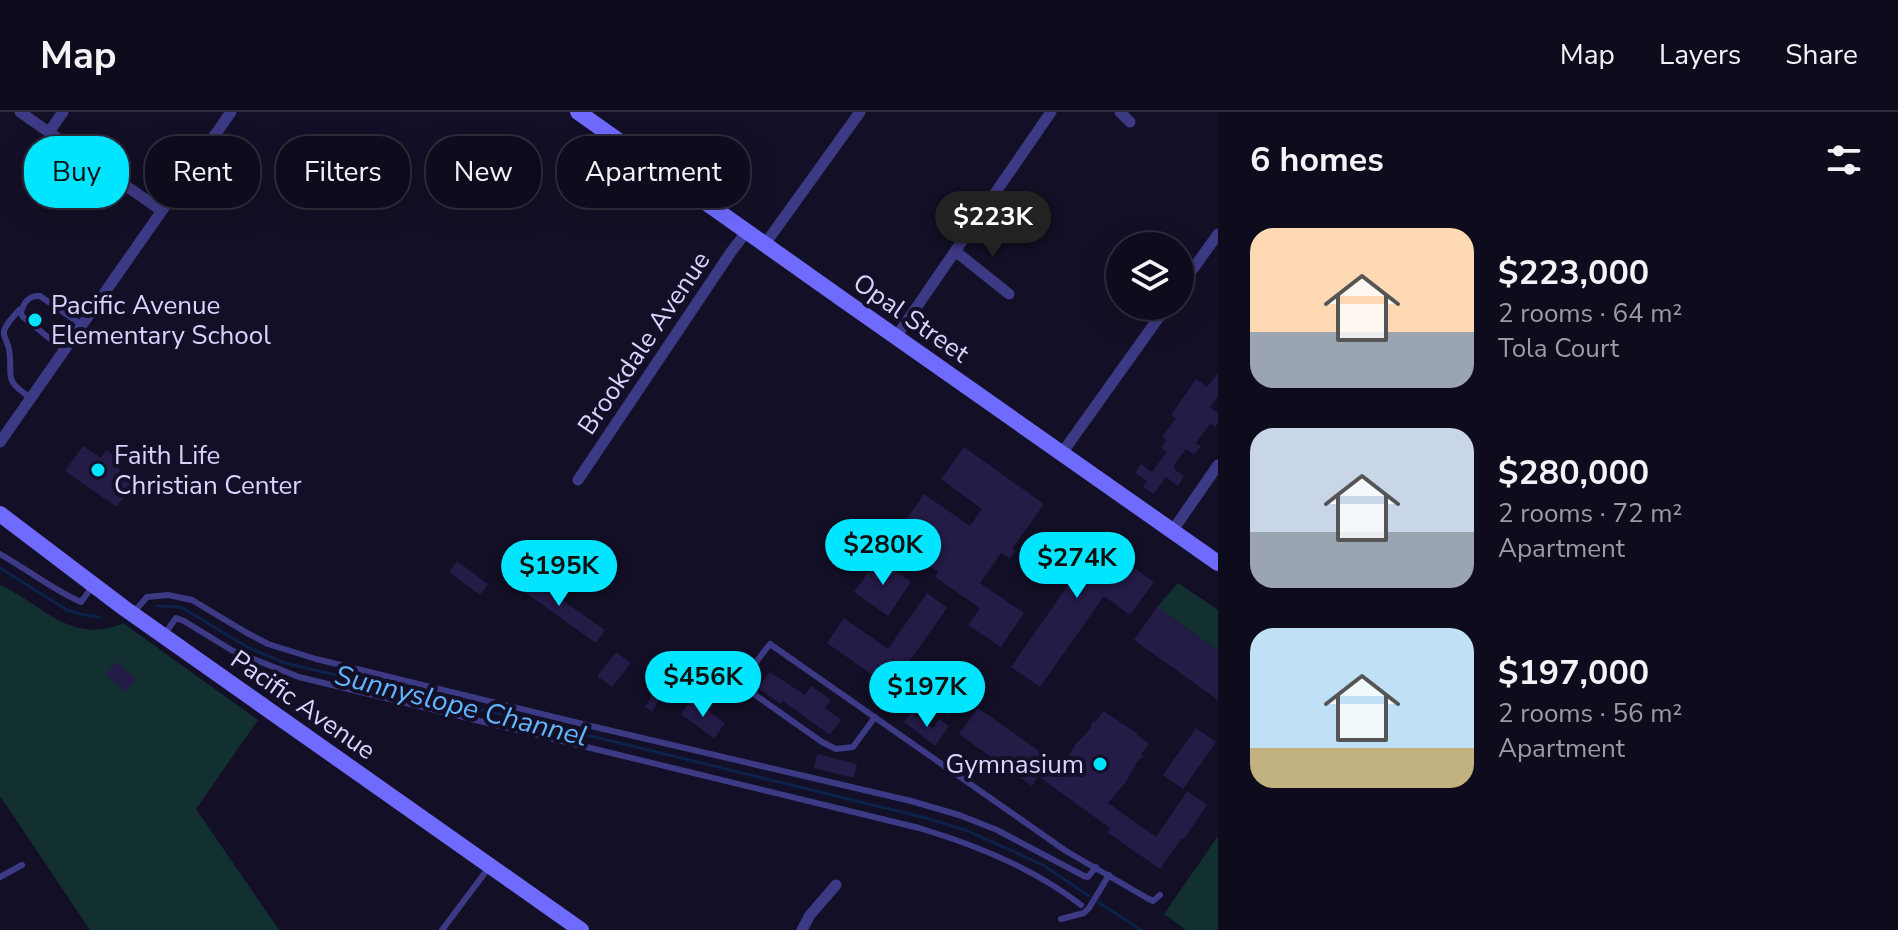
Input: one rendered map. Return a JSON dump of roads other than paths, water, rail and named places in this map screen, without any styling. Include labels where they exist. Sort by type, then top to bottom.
[{"type":"street","points":[[20,112],[162,211]]},
{"type":"street","points":[[49,132],[63,112]]},
{"type":"street","points":[[0,442],[231,112]]},
{"type":"street","name":"Opal Street","points":[[578,112],[1218,563]]},
{"type":"street","points":[[765,244],[860,112]]},
{"type":"street","points":[[896,337],[1051,112]]},
{"type":"street","points":[[1120,112],[1130,122]]},
{"type":"street","name":"Brookdale Avenue","points":[[578,480],[747,231]]},
{"type":"street","points":[[1194,267],[1218,234]]},
{"type":"street","points":[[955,251],[1009,294]]},
{"type":"street","points":[[1062,453],[1157,320]]},
{"type":"street","points":[[1173,530],[1218,465]]},
{"type":"street","name":"Pacific Avenue","points":[[0,514],[132,614],[578,929]]},
{"type":"street","points":[[802,930],[810,915],[836,885]]},
{"type":"lane","points":[[31,398],[12,383],[8,367],[9,347],[4,336],[6,327],[24,304],[35,296],[40,296],[82,325]]},
{"type":"lane","points":[[24,304],[23,317],[64,350]]},
{"type":"lane","points":[[0,554],[66,596],[81,602],[93,585]]},
{"type":"lane","points":[[132,614],[147,597],[180,596],[268,644],[316,659],[911,801],[997,830],[1084,876],[1088,877],[1096,867]]},
{"type":"lane","points":[[164,636],[176,618],[233,651],[299,677],[919,828],[985,851],[1026,870],[1081,905]]},
{"type":"lane","points":[[875,717],[853,747],[836,749],[751,692],[747,684],[748,676],[770,644],[875,717],[1066,851],[1153,901],[1160,895]]},
{"type":"lane","points":[[0,877],[22,865]]},
{"type":"lane","points":[[442,930],[490,866]]},
{"type":"lane","points":[[1061,919],[1084,913],[1109,875]]},
{"type":"waterway","name":"Sunnyslope Channel","points":[[0,568],[67,610],[99,617]]},
{"type":"waterway","name":"Sunnyslope Channel","points":[[157,606],[181,607],[247,647],[285,663],[926,818],[968,831],[1043,865],[1089,896]]},
{"type":"waterway","name":"Sunnyslope Channel","points":[[1098,902],[1141,930]]},
{"type":"place","name":"Pacific Avenue Elementary School","points":[[35,320]]},
{"type":"place","name":"Faith Life Christian Center","points":[[98,470]]},
{"type":"place","name":"Gymnasium","points":[[1100,764]]}]
